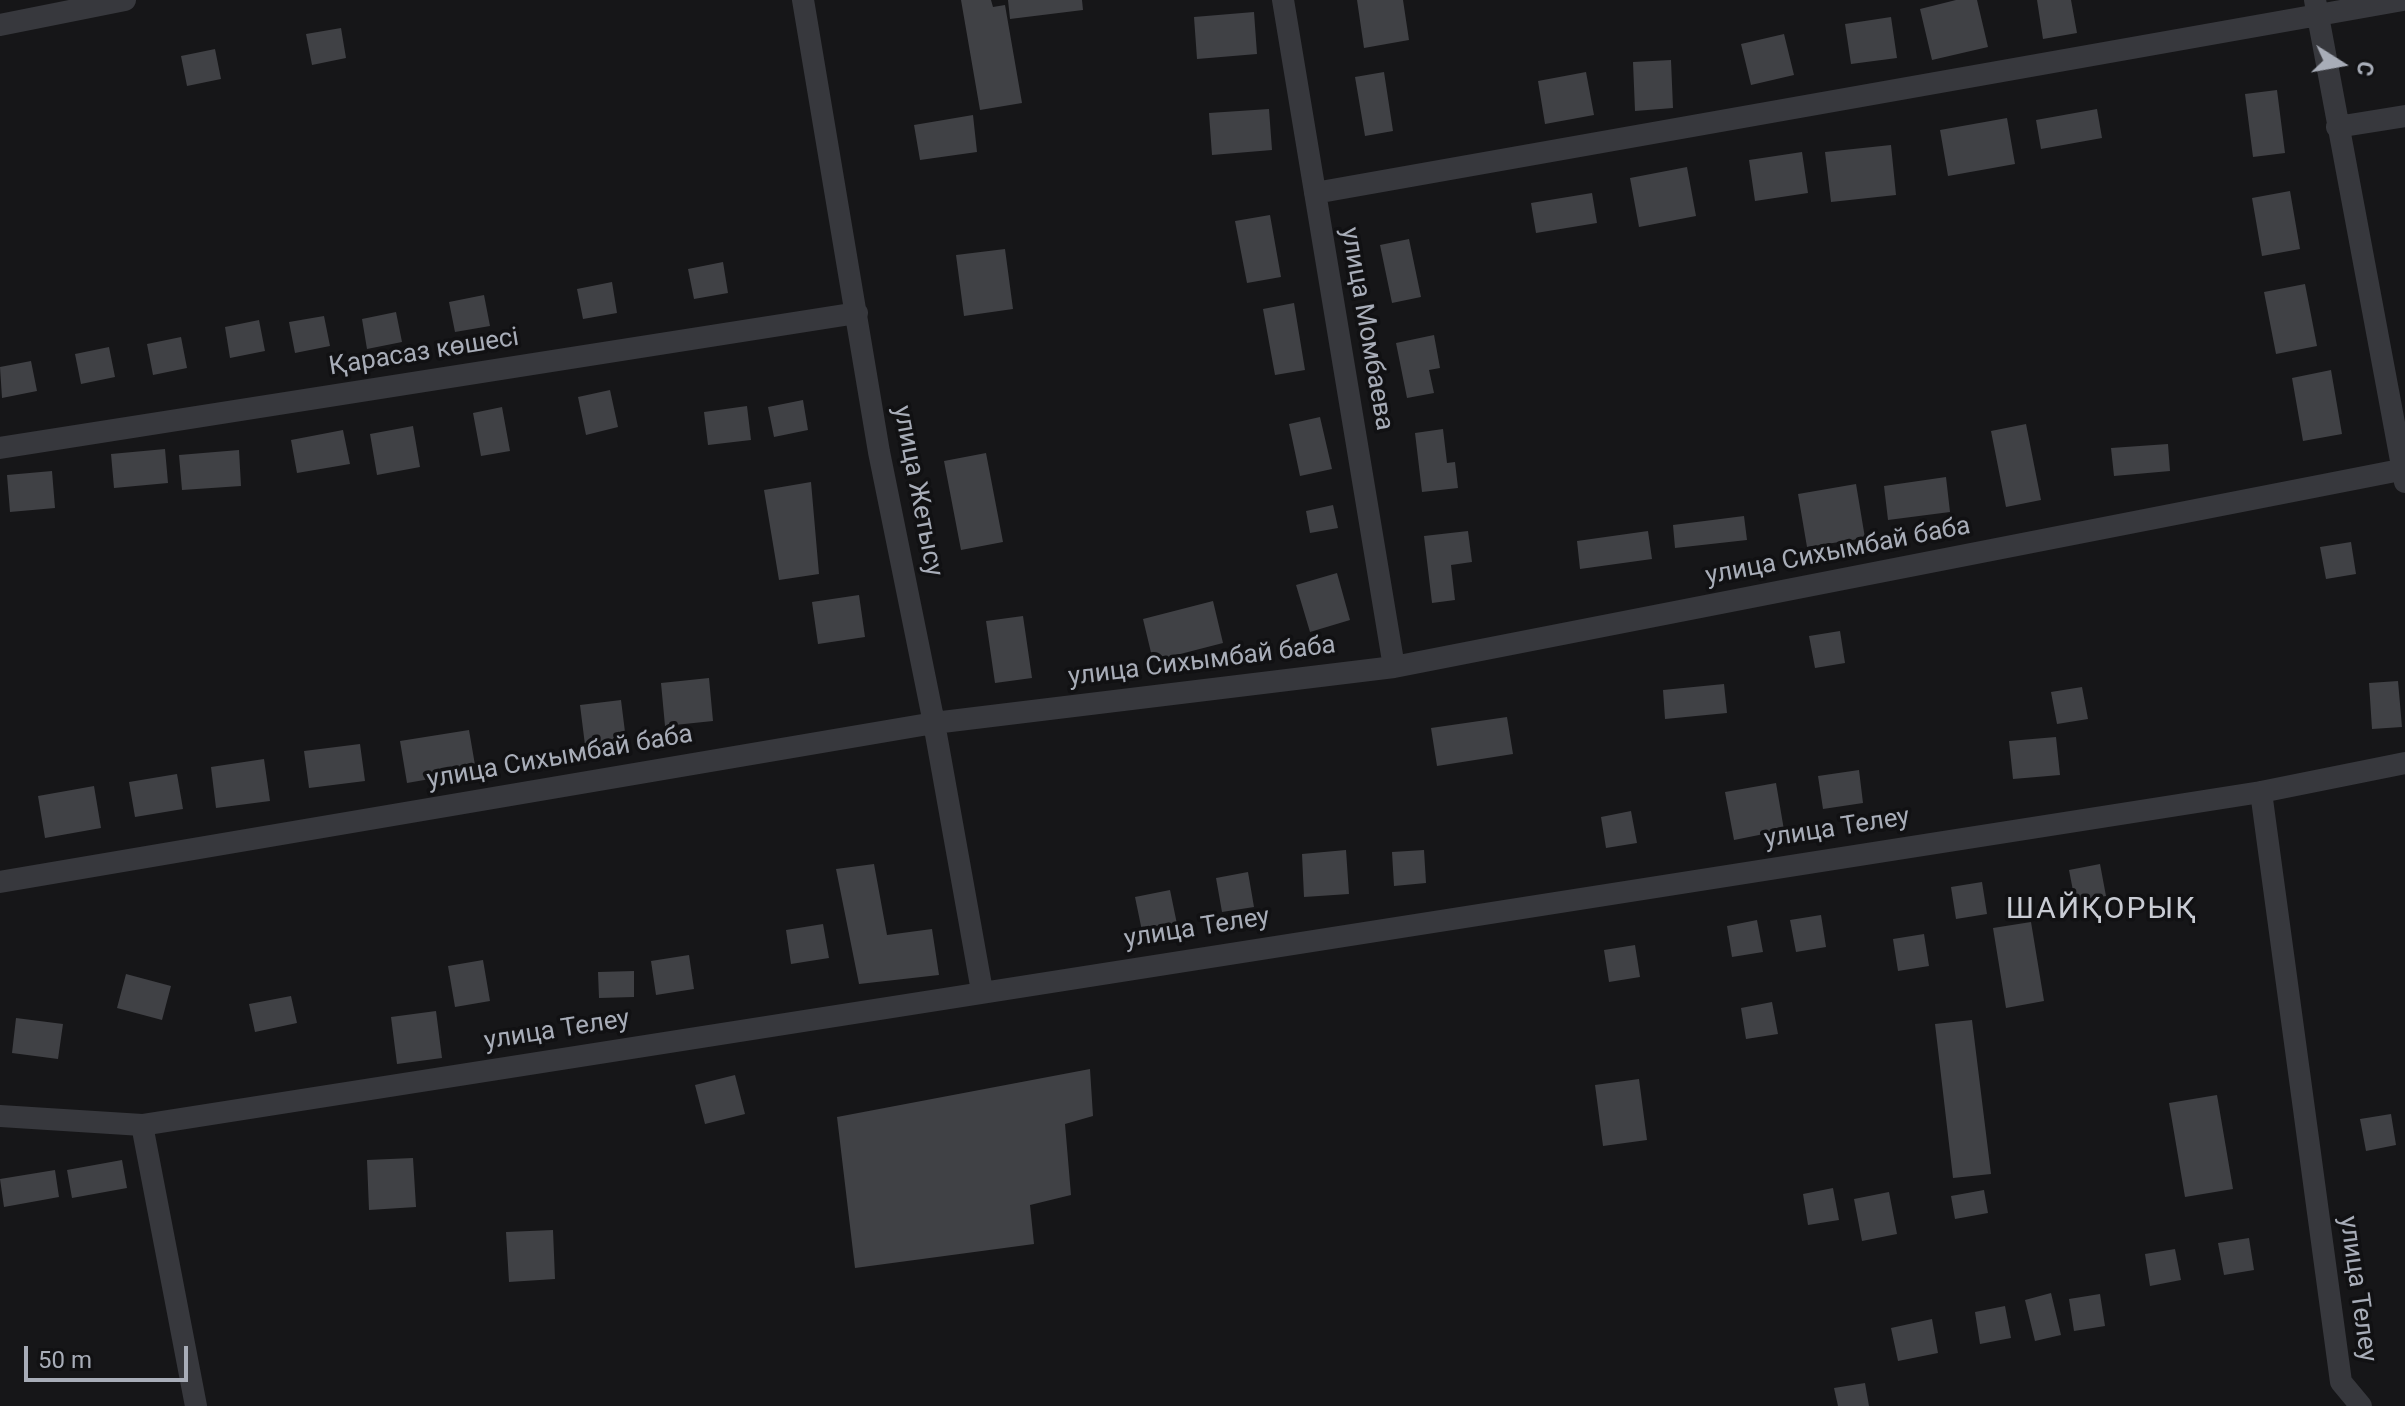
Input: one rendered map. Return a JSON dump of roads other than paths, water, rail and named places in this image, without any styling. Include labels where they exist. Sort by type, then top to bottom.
[{"type":"street","points":[[0,25],[125,0]]},
{"type":"street","name":"улица Жетысу","points":[[803,0],[879,452],[934,723],[982,991]]},
{"type":"street","name":"улица Момбаева","points":[[1283,0],[1394,667]]},
{"type":"street","points":[[1315,193],[2316,7],[2403,0]]},
{"type":"street","points":[[2316,7],[2404,474]]},
{"type":"street","points":[[2337,127],[2405,116]]},
{"type":"street","name":"Қарасаз көшесі","points":[[0,448],[857,313]]},
{"type":"street","name":"улица Сихымбай баба","points":[[0,882],[934,723],[1394,667],[2404,474]]},
{"type":"street","name":"улица Телеу","points":[[0,1116],[142,1125],[2261,792],[2405,763]]},
{"type":"street","name":"улица Телеу","points":[[2261,792],[2341,1382],[2361,1406]]},
{"type":"street","points":[[142,1125],[196,1406]]},
{"type":"district","name":"ШАЙҚОРЫҚ","points":[[2102,910]]}]
